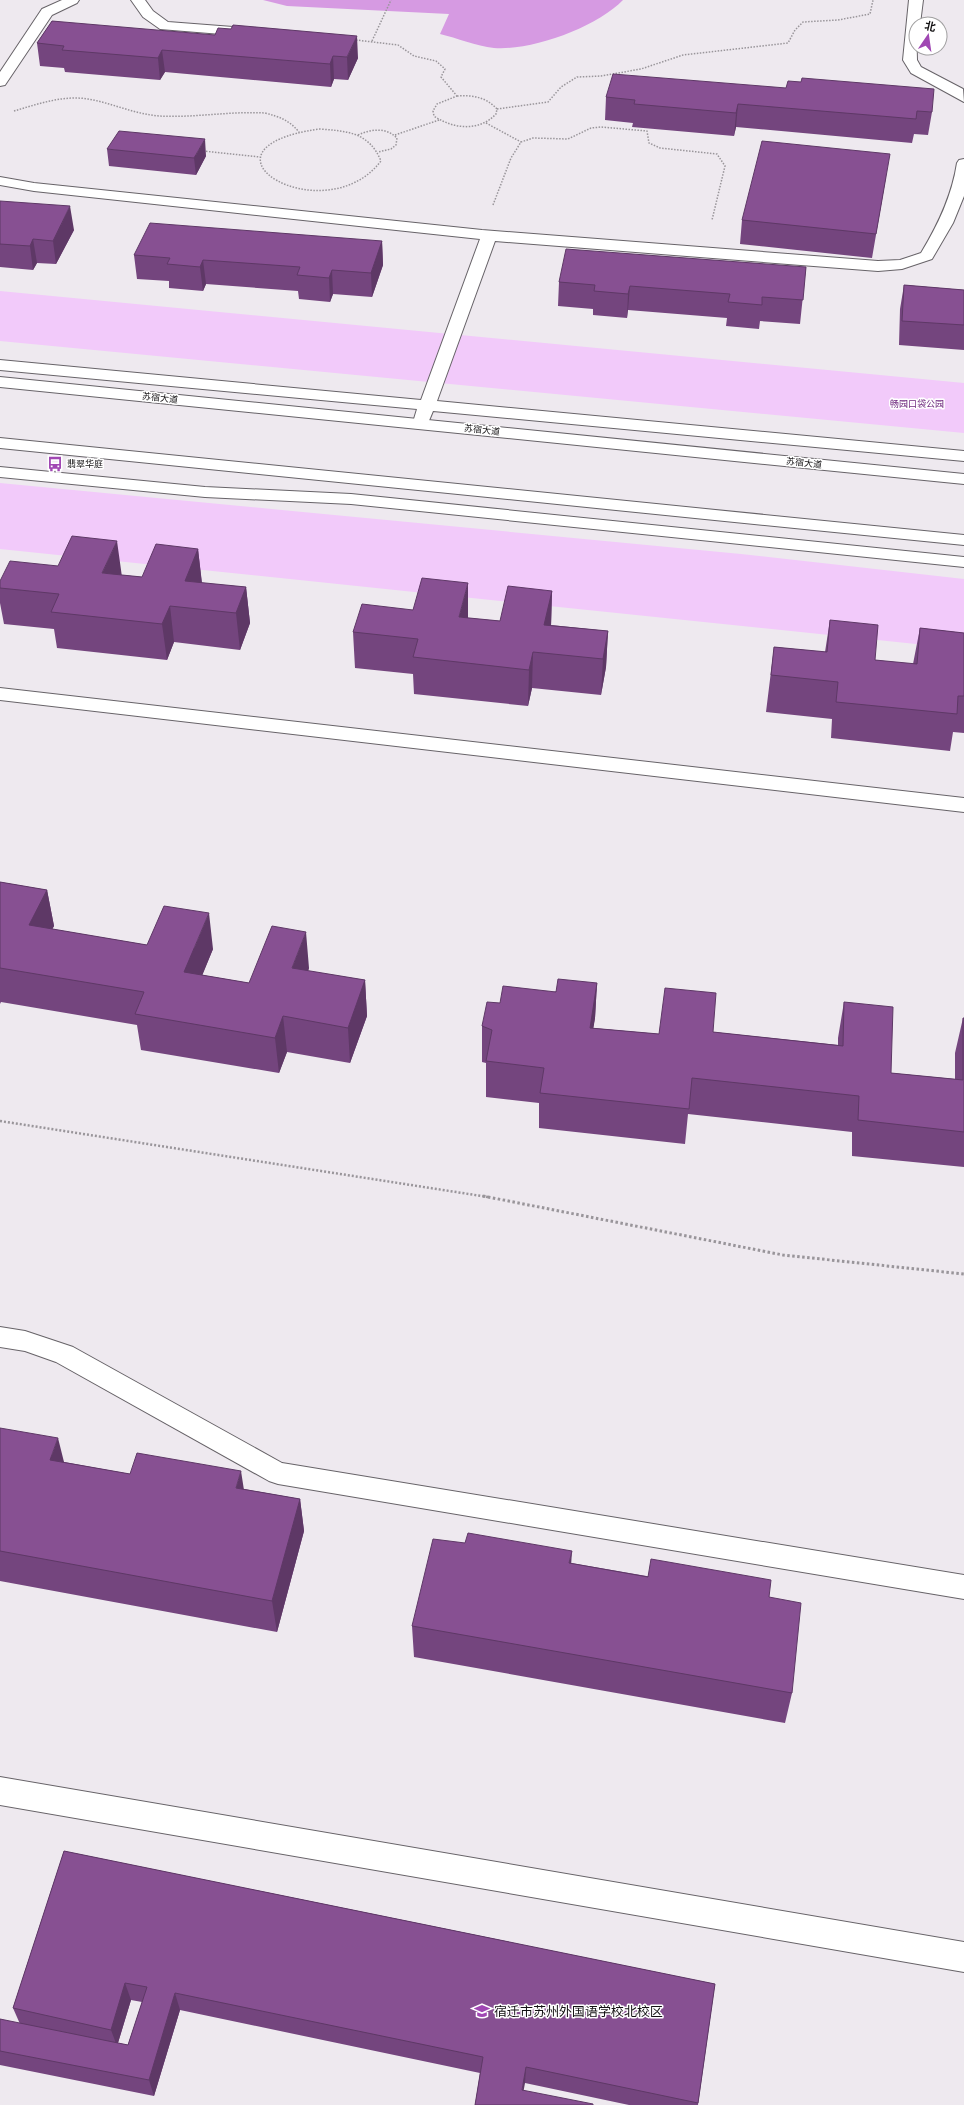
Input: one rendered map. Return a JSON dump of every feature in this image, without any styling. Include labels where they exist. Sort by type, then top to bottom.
[{"type":"main road","points":[[0,82],[47,12],[59,0]]},
{"type":"main road","points":[[47,12],[72,0]]},
{"type":"main road","points":[[138,0],[148,14],[165,26],[255,32]]},
{"type":"main road","points":[[916,0],[910,60],[916,70],[958,92],[964,98]]},
{"type":"main road","points":[[0,181],[34,187],[485,236],[878,266],[902,264],[927,256],[938,239],[962,180],[964,164]]},
{"type":"main road","points":[[420,424],[485,236]]},
{"type":"main road","points":[[0,365],[964,456]]},
{"type":"main road","name":"苏宿大道","points":[[0,382],[964,479]]},
{"type":"main road","points":[[0,443],[964,540]]},
{"type":"main road","points":[[0,472],[205,492],[351,499],[964,562]]},
{"type":"main road","points":[[0,694],[964,806]]},
{"type":"main road","points":[[0,1337],[25,1341],[64,1354],[278,1473],[964,1587]]},
{"type":"main road","points":[[0,1791],[964,1957]]},
{"type":"path","points":[[372,40],[391,0]]},
{"type":"path","points":[[496,109],[548,102],[561,87],[577,78],[601,76],[641,69],[683,55],[788,43],[795,30],[803,22],[838,20],[870,14],[873,0]]},
{"type":"path","points":[[349,39],[372,40],[398,45],[414,56],[436,61],[445,69],[441,77],[445,84],[457,96]]},
{"type":"path","points":[[601,76],[617,77]]},
{"type":"path","points":[[457,96],[482,98],[493,104],[496,109],[496,114],[493,119],[486,123],[461,126],[446,124],[434,116],[433,111],[435,106],[440,101],[457,96]]},
{"type":"path","points":[[13,111],[52,100],[71,97],[88,98],[138,113],[167,117],[250,113],[276,114],[288,119],[299,132]]},
{"type":"path","points":[[357,135],[376,130],[395,135],[439,120]]},
{"type":"path","points":[[486,123],[521,142]]},
{"type":"path","points":[[485,236],[511,158],[521,142],[534,138],[568,139],[591,128],[610,127],[647,131],[649,143],[660,148],[717,154],[725,166],[711,224]]},
{"type":"path","points":[[339,130],[357,135],[371,142],[378,152],[381,161],[376,170],[364,179],[348,186],[328,189],[307,189],[289,186],[274,180],[264,171],[260,162],[260,157],[262,152],[270,144],[283,136],[299,132],[339,130]]},
{"type":"path","points":[[378,152],[391,149],[396,145],[397,138],[395,135]]},
{"type":"path","points":[[198,150],[260,157]]},
{"type":"path","points":[[0,1121],[475,1194],[783,1255],[964,1274]]},
{"type":"green space","name":"畅园口袋公园","points":[[0,291],[964,383],[964,433],[0,341]]},
{"type":"green space","points":[[0,483],[741,554],[964,579],[964,649],[0,549]]},
{"type":"shaded area","points":[[263,0],[623,0],[612,10],[597,19],[581,28],[563,35],[527,46],[494,48],[480,46],[440,34],[449,14],[287,6]]},
{"type":"building","points":[[52,21],[215,35],[218,28],[231,29],[233,25],[357,36],[347,57],[333,56],[330,64],[162,50],[158,58],[62,50],[64,46],[37,43]]},
{"type":"building","points":[[613,74],[786,88],[788,81],[801,82],[802,78],[934,89],[932,112],[917,111],[916,119],[738,104],[736,113],[634,104],[635,100],[606,97]]},
{"type":"building","points":[[119,131],[205,139],[194,158],[107,149]]},
{"type":"building","points":[[762,141],[890,154],[876,234],[742,220]]},
{"type":"building","points":[[0,201],[70,206],[53,241],[33,239],[30,246],[0,244]]},
{"type":"building","points":[[150,223],[382,241],[371,273],[332,270],[329,278],[297,275],[300,267],[203,260],[200,267],[167,264],[170,258],[134,255]]},
{"type":"building","points":[[566,249],[806,267],[803,300],[762,297],[762,305],[728,302],[730,294],[630,286],[628,294],[594,291],[595,285],[559,282]]},
{"type":"building","points":[[904,285],[964,290],[964,325],[902,321]]},
{"type":"building","points":[[72,536],[117,541],[102,573],[142,577],[156,544],[198,549],[185,581],[246,587],[236,613],[170,606],[162,624],[51,612],[59,594],[0,588],[0,581],[10,561],[58,566]]},
{"type":"building","points":[[422,578],[468,583],[459,617],[500,621],[508,586],[552,591],[544,625],[608,631],[603,659],[533,652],[529,670],[413,657],[418,639],[353,632],[362,604],[413,610]]},
{"type":"building","points":[[830,620],[878,625],[875,660],[917,664],[920,628],[964,633],[964,696],[958,696],[957,714],[836,702],[838,682],[771,675],[774,647],[827,652]]},
{"type":"building","points":[[0,882],[47,890],[29,925],[147,945],[164,906],[209,913],[184,972],[249,983],[272,926],[306,932],[292,968],[365,980],[348,1028],[283,1016],[275,1038],[135,1014],[144,992],[0,968]]},
{"type":"building","points":[[558,979],[597,983],[590,1028],[659,1034],[665,988],[716,993],[713,1032],[843,1046],[844,1002],[893,1007],[891,1073],[963,1080],[964,1018],[964,1132],[858,1120],[859,1096],[692,1078],[689,1109],[540,1093],[544,1068],[486,1061],[492,1030],[482,1026],[487,1002],[500,1003],[503,986],[556,992]]},
{"type":"building","points":[[0,1428],[58,1438],[50,1460],[130,1474],[137,1453],[241,1471],[236,1488],[300,1499],[272,1601],[0,1551]]},
{"type":"building","points":[[468,1533],[572,1551],[569,1563],[648,1577],[651,1559],[771,1580],[769,1597],[801,1603],[792,1693],[412,1626],[433,1539],[465,1543]]},
{"type":"building","points":[[64,1851],[715,1984],[698,2103],[526,2067],[522,2090],[593,2105],[475,2105],[483,2057],[175,1993],[149,2080],[0,2051],[0,2019],[128,2045],[147,1987],[125,1983],[111,2030],[13,2008]]},
{"type":"place","name":"翡翠华庭","points":[[55,464]]},
{"type":"place","name":"宿迁市苏州外国语学校北校区","points":[[482,2011]]}]
